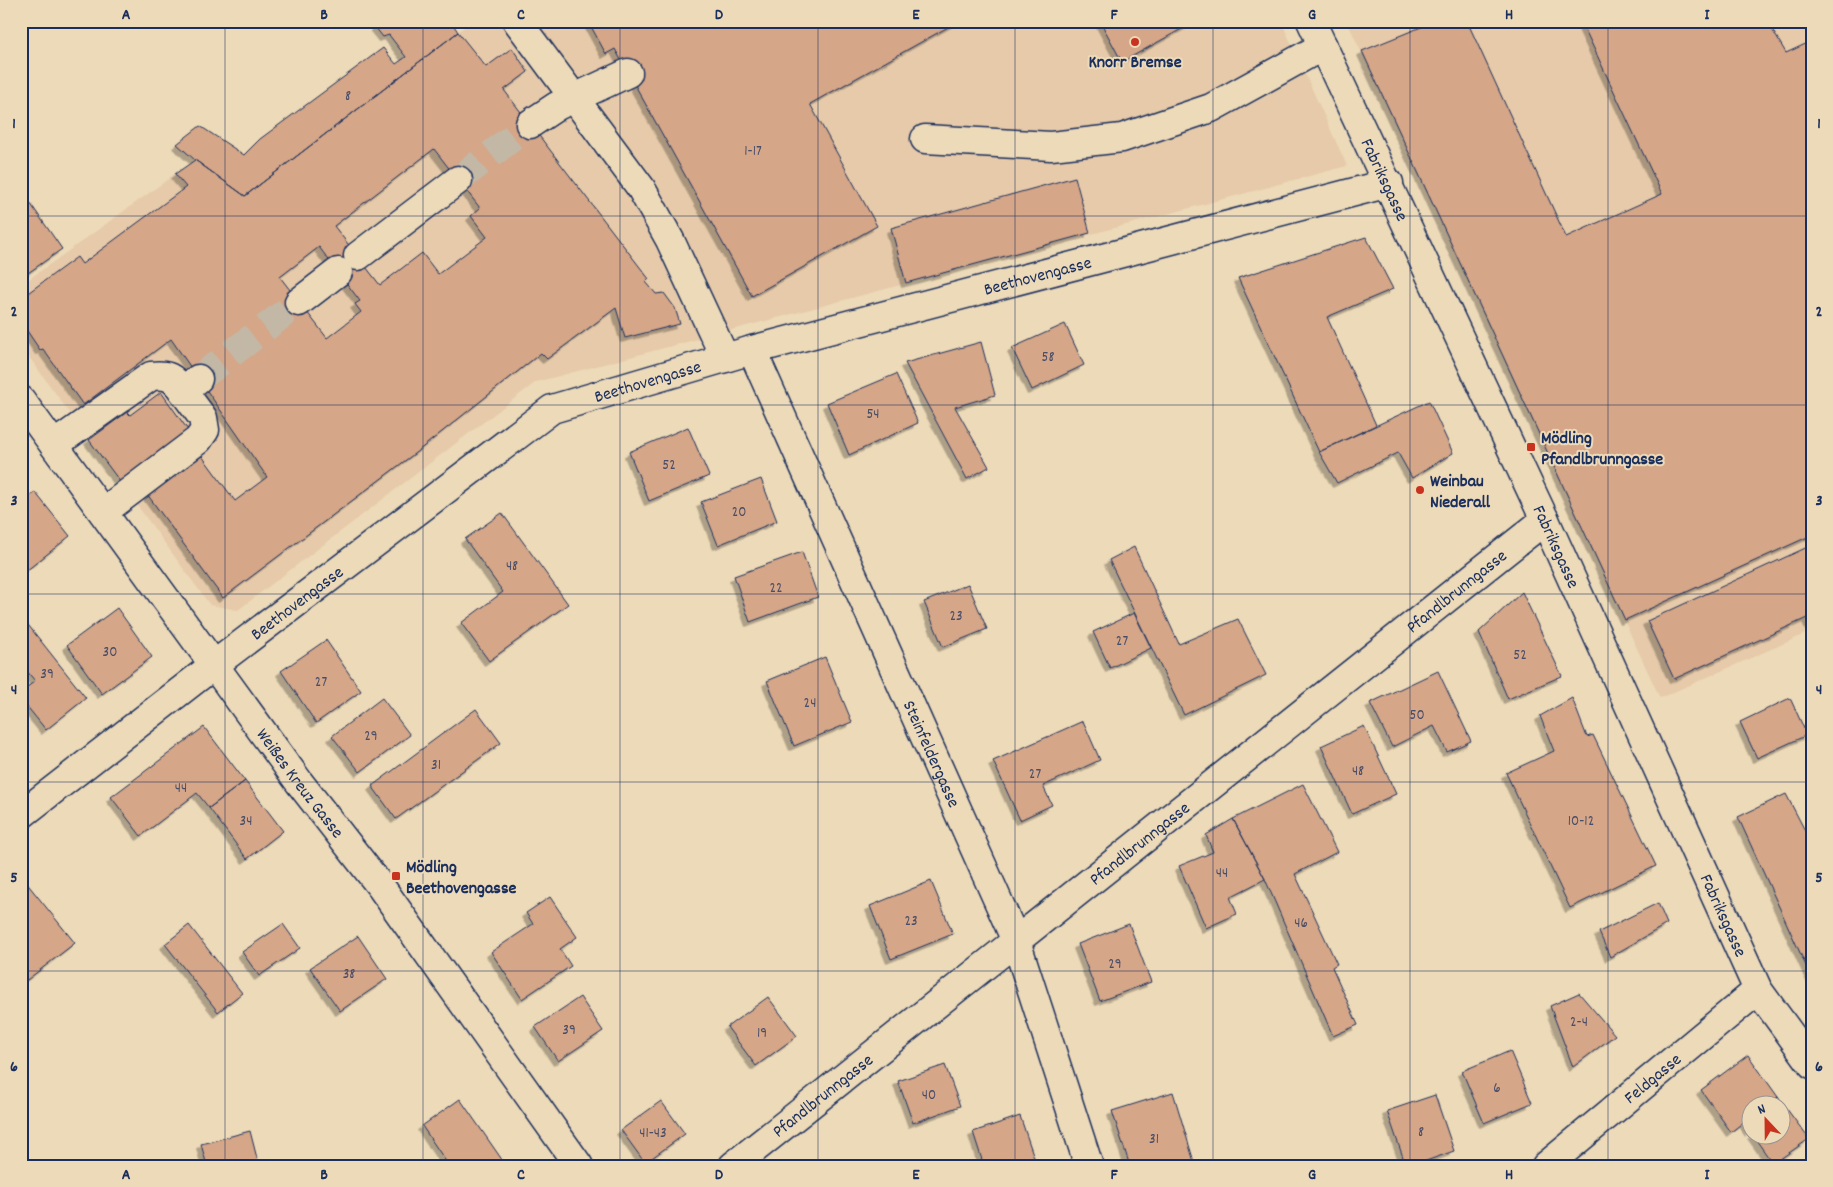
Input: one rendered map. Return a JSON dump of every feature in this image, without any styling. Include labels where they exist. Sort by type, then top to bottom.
[{"type":"street","points":[[518,21],[641,188],[670,240],[725,358]]},
{"type":"street","name":"Fabriksgasse","points":[[1312,21],[1546,520],[1758,990],[1812,1064]]},
{"type":"street","points":[[925,140],[1052,146],[1122,138],[1211,108],[1323,46]]},
{"type":"street","points":[[530,124],[557,106],[628,73]]},
{"type":"street","points":[[299,302],[458,180]]},
{"type":"street","name":"Beethovengasse","points":[[21,815],[214,665],[552,409],[752,350],[1389,183]]},
{"type":"street","name":"Steinfeldergasse","points":[[752,350],[1016,942],[1088,1166]]},
{"type":"street","points":[[54,445],[151,376],[163,374],[191,385],[203,418],[205,430],[198,440],[103,512]]},
{"type":"street","name":"Weißes Kreuz Gasse","points":[[21,400],[299,782],[381,888],[579,1166]]},
{"type":"street","name":"Pfandlbrunngasse","points":[[733,1166],[1546,520]]},
{"type":"street","name":"Feldgasse","points":[[1546,1166],[1758,990]]},
{"type":"shaded area","points":[[472,21],[1281,21],[1347,166],[536,382],[238,610],[210,605],[21,346],[21,285],[195,160],[245,196]]},
{"type":"shaded area","points":[[1347,21],[1807,21],[1812,27],[1812,631],[1660,698]]},
{"type":"building","points":[[379,21],[451,21],[458,32],[245,196],[195,160],[177,144],[200,126],[244,155],[260,139],[383,48],[396,64],[406,57],[389,35],[383,37],[375,27]]},
{"type":"building","points":[[588,21],[959,21],[810,104],[877,226],[752,296],[615,49],[606,54]]},
{"type":"building","name":"Knorr Bremse","points":[[1100,21],[1196,21],[1122,62]]},
{"type":"building","points":[[1436,21],[1467,21],[1566,237],[1662,194],[1581,21],[1767,21],[1786,53],[1812,41],[1812,535],[1625,620],[1362,51]]},
{"type":"building","points":[[458,32],[486,67],[512,48],[528,72],[504,90],[649,279],[646,282],[656,294],[664,293],[675,308],[680,324],[625,338],[616,308],[547,359],[541,353],[418,451],[223,598],[147,494],[202,456],[235,501],[267,477],[171,339],[83,405],[43,349],[40,350],[21,322],[21,298],[77,257],[82,264],[186,187],[175,174],[195,160],[245,196]],"holes":[[[434,149],[480,208],[471,216],[487,237],[438,274],[422,253],[380,285],[334,226]],[[319,247],[360,301],[355,304],[361,312],[327,338],[280,277]]]},
{"type":"building","points":[[1075,177],[1090,233],[906,283],[891,228]]},
{"type":"building","points":[[28,200],[62,249],[21,278],[21,204]]},
{"type":"building","points":[[1366,237],[1393,289],[1327,317],[1376,425],[1319,452],[1238,278]]},
{"type":"building","points":[[1065,324],[1084,365],[1032,390],[1012,348]]},
{"type":"building","points":[[981,342],[995,395],[955,407],[989,467],[967,479],[905,363]]},
{"type":"building","points":[[896,374],[918,423],[849,455],[827,403]]},
{"type":"building","points":[[161,392],[188,430],[158,452],[160,455],[121,483],[89,440],[127,412],[130,415]]},
{"type":"building","points":[[1429,401],[1453,453],[1412,478],[1398,453],[1337,483],[1319,452]]},
{"type":"building","points":[[688,427],[709,476],[649,501],[629,452]]},
{"type":"building","points":[[761,479],[777,521],[718,545],[701,502]]},
{"type":"building","points":[[35,492],[70,536],[21,575],[21,503]]},
{"type":"building","points":[[502,513],[568,604],[489,661],[461,623],[503,592],[465,539]]},
{"type":"building","points":[[1812,545],[1812,629],[1807,618],[1674,679],[1647,621]]},
{"type":"building","points":[[1134,547],[1179,644],[1238,619],[1266,675],[1184,715],[1109,560]]},
{"type":"building","points":[[802,552],[818,597],[750,622],[734,576]]},
{"type":"building","points":[[968,584],[987,629],[943,647],[924,602]]},
{"type":"building","points":[[1522,592],[1562,676],[1508,699],[1479,632]]},
{"type":"building","points":[[117,608],[152,657],[102,694],[67,645]]},
{"type":"building","points":[[1134,613],[1151,648],[1110,668],[1093,632]]},
{"type":"building","points":[[21,616],[86,698],[46,730],[21,699],[21,692],[35,681],[21,664]]},
{"type":"building","points":[[326,640],[361,691],[316,723],[281,671]]},
{"type":"building","points":[[825,657],[852,722],[794,746],[767,681]]},
{"type":"building","points":[[1438,671],[1471,741],[1447,752],[1434,726],[1392,747],[1370,703]]},
{"type":"building","points":[[382,698],[410,735],[360,772],[332,736]]},
{"type":"building","points":[[1572,698],[1587,737],[1593,735],[1656,866],[1570,908],[1506,773],[1554,751],[1540,716]]},
{"type":"building","points":[[1790,698],[1807,735],[1757,758],[1740,722]]},
{"type":"building","points":[[476,709],[501,743],[396,819],[372,786]]},
{"type":"building","points":[[1083,721],[1100,760],[1043,786],[1052,805],[1020,820],[993,761]]},
{"type":"building","points":[[1364,726],[1396,794],[1352,814],[1321,746]]},
{"type":"building","points":[[204,727],[245,781],[209,808],[197,793],[141,836],[111,797]]},
{"type":"building","points":[[245,781],[283,831],[247,859],[209,808]]},
{"type":"building","points":[[1303,784],[1337,852],[1295,874],[1337,964],[1332,967],[1358,1025],[1333,1036],[1265,879],[1233,819]]},
{"type":"building","points":[[1786,794],[1812,844],[1812,979],[1738,817]]},
{"type":"building","points":[[1233,819],[1265,879],[1230,897],[1237,914],[1206,928],[1179,866],[1213,852],[1206,835]]},
{"type":"building","points":[[25,881],[75,943],[27,980],[21,973],[21,884]]},
{"type":"building","points":[[931,881],[953,934],[891,959],[870,906]]},
{"type":"building","points":[[550,897],[577,937],[560,949],[571,966],[522,999],[491,952],[533,924],[526,913]]},
{"type":"building","points":[[1658,903],[1667,924],[1610,957],[1599,932]]},
{"type":"building","points":[[283,924],[300,948],[259,976],[242,952]]},
{"type":"building","points":[[1129,924],[1151,982],[1100,1001],[1078,944]]},
{"type":"building","points":[[189,925],[242,993],[218,1012],[165,944]]},
{"type":"building","points":[[358,936],[387,979],[340,1011],[310,968]]},
{"type":"building","points":[[1579,993],[1615,1035],[1573,1067],[1550,1006]]},
{"type":"building","points":[[580,997],[603,1031],[558,1061],[535,1027]]},
{"type":"building","points":[[768,997],[797,1036],[756,1066],[727,1027]]},
{"type":"building","points":[[1510,1051],[1532,1103],[1484,1123],[1462,1071]]},
{"type":"building","points":[[1748,1055],[1776,1094],[1740,1094],[1740,1125],[1731,1132],[1701,1090]]},
{"type":"building","points":[[945,1065],[960,1106],[913,1123],[898,1081]]},
{"type":"building","points":[[1173,1092],[1195,1165],[1130,1166],[1112,1111]]},
{"type":"building","points":[[1435,1095],[1454,1151],[1412,1166],[1406,1166],[1387,1111]]},
{"type":"building","points":[[460,1099],[505,1164],[502,1166],[449,1166],[422,1126]]},
{"type":"building","points":[[661,1101],[685,1134],[645,1163],[621,1130]]},
{"type":"building","points":[[1790,1113],[1809,1139],[1773,1164],[1759,1144],[1790,1144]]},
{"type":"building","points":[[1020,1116],[1037,1166],[984,1166],[973,1132]]},
{"type":"building","points":[[250,1131],[259,1166],[207,1166],[201,1144]]},
{"type":"tunnel","points":[[458,180],[530,124]]},
{"type":"tunnel","points":[[198,379],[299,302]]},
{"type":"place","name":"Knorr Bremse","points":[[1135,42]]},
{"type":"place","name":"Mödling Pfandlbrunngasse","points":[[1531,447]]},
{"type":"place","name":"Weinbau Niederall","points":[[1420,490]]},
{"type":"place","name":"Mödling Beethovengasse","points":[[396,876]]}]
